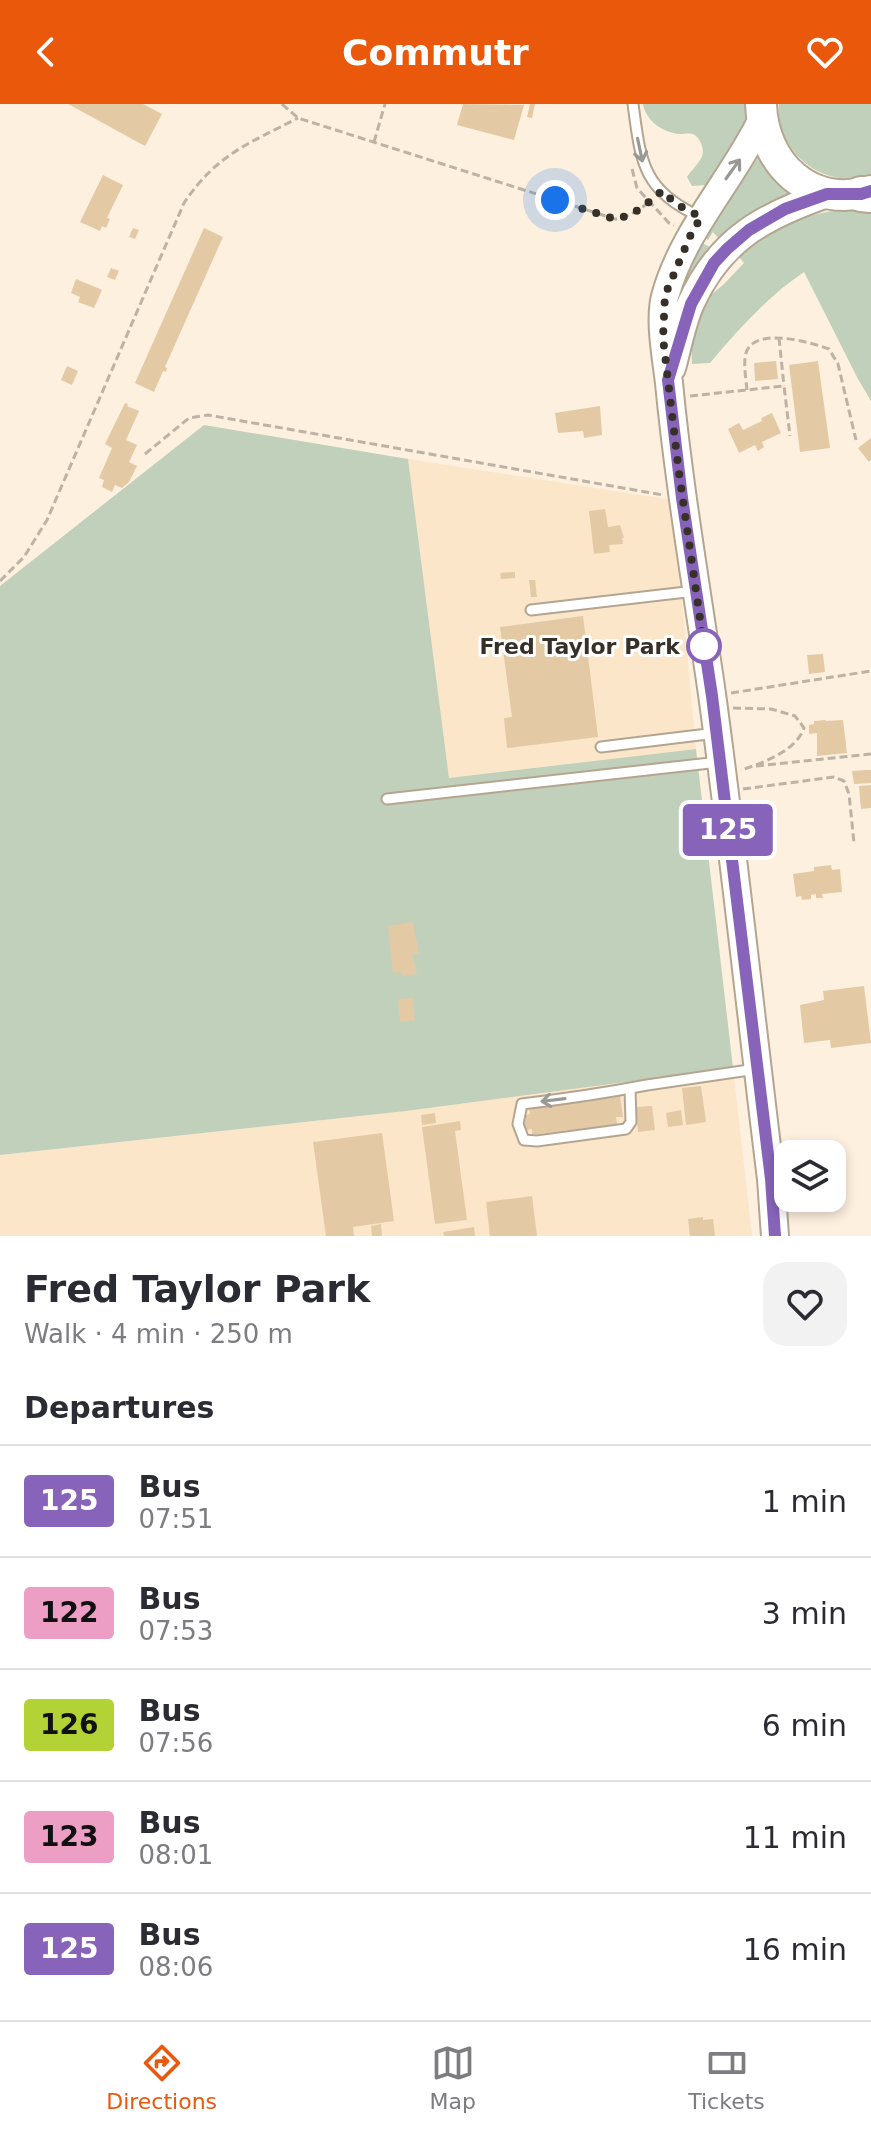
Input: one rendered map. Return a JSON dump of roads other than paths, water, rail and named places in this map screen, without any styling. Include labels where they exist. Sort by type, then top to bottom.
[{"type":"main road","points":[[762,112],[767,140],[784,169],[797,180],[827,194]]},
{"type":"main road","points":[[762,112],[751,143],[691,234],[665,295],[663,338],[682,498],[722,776],[771,1179],[775,1236]]},
{"type":"main road","points":[[669,389],[691,304],[714,263],[749,230],[785,209],[827,194],[868,194]]},
{"type":"lane","points":[[633,104],[645,168],[676,204],[701,217]]},
{"type":"lane","points":[[531,610],[696,591]]},
{"type":"lane","points":[[601,747],[714,712]]},
{"type":"lane","points":[[387,799],[722,776]]},
{"type":"lane","points":[[630,1088],[631,1122],[626,1129],[524,1140],[518,1124],[522,1104],[757,1069]]},
{"type":"place","name":"Fred Taylor Park","points":[[704,646]]}]
